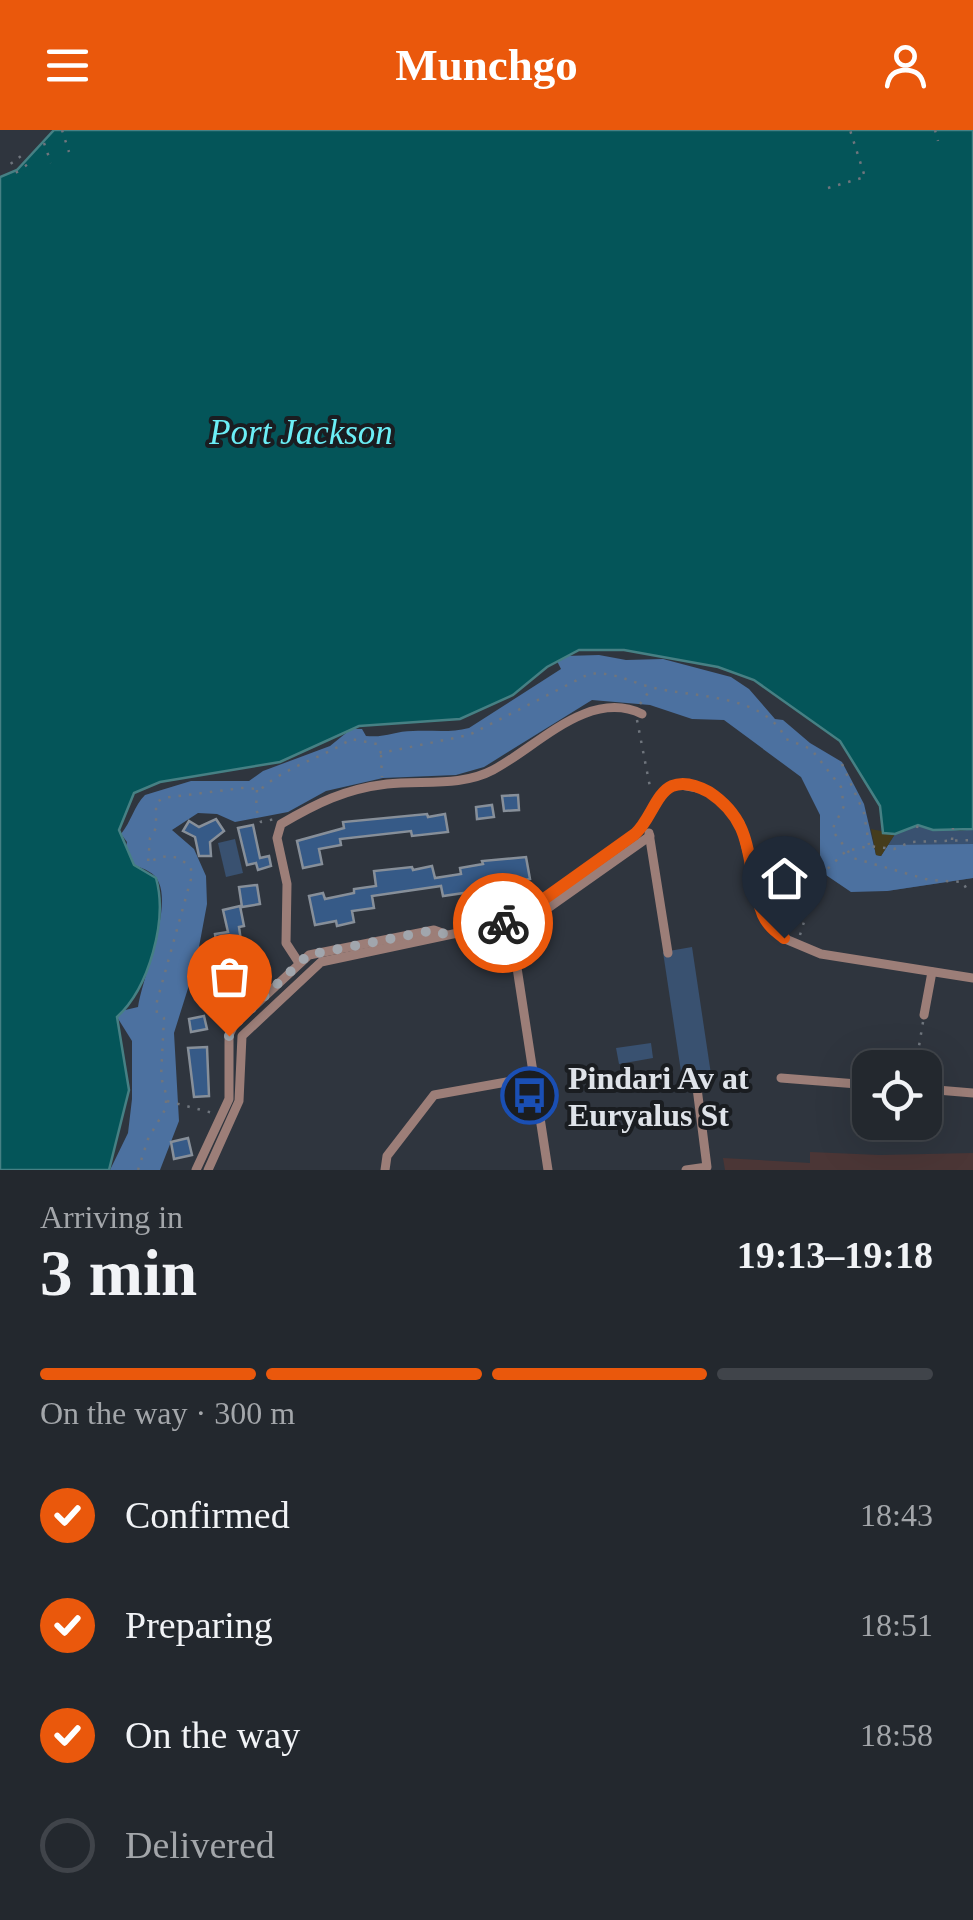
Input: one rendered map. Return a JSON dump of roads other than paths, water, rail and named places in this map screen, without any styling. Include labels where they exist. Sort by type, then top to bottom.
[{"type":"street","points":[[299,963],[286,942],[287,884],[277,838],[281,824],[330,796],[383,785],[456,781],[490,772],[594,708],[639,712]]},
{"type":"street","points":[[196,1170],[229,1099],[229,1036],[234,1025],[299,963],[320,950],[434,930],[444,934],[510,922],[647,824],[662,793],[676,784],[703,788],[718,798],[744,831],[764,919],[797,946],[821,954],[973,978]]},
{"type":"street","points":[[647,824],[668,954]]},
{"type":"street","points":[[537,904],[548,908],[650,836]]},
{"type":"street","points":[[510,922],[548,1170]]},
{"type":"street","points":[[208,1170],[239,1101],[242,1036],[296,982],[321,962],[438,940],[444,934]]},
{"type":"street","points":[[924,1016],[932,972]]},
{"type":"street","points":[[385,1170],[388,1156],[434,1095],[534,1076]]},
{"type":"street","points":[[781,1078],[852,1084]]},
{"type":"street","points":[[686,1170],[707,1166],[696,1088]]},
{"type":"street","points":[[942,1090],[973,1093]]},
{"type":"street","points":[[222,1114],[234,1117]]},
{"type":"water","name":"Port Jackson","points":[[54,130],[973,130],[973,829],[933,830],[918,825],[895,834],[883,833],[880,806],[840,741],[754,680],[718,667],[624,650],[579,650],[547,667],[513,695],[460,719],[359,726],[280,762],[160,782],[134,793],[119,830],[134,865],[156,878],[159,913],[147,971],[117,1017],[129,1090],[109,1170],[0,1170],[0,177],[17,170]]},
{"type":"place","name":"Pindari Av at Euryalus St","points":[[529,1096]]}]
